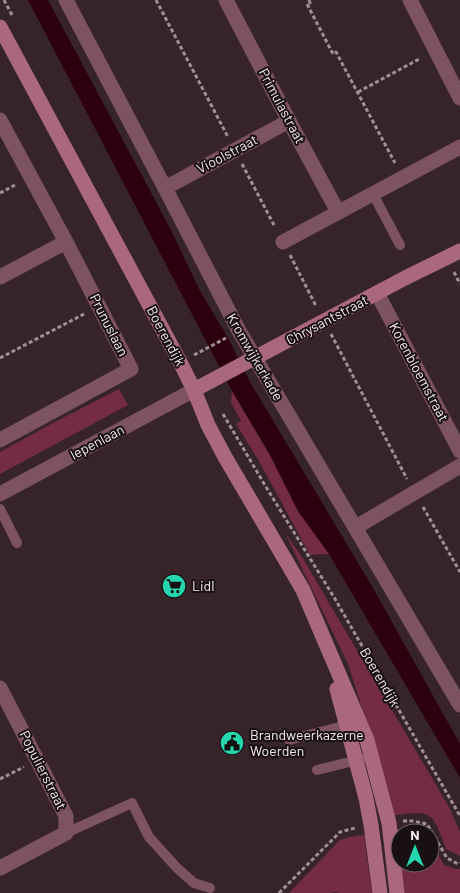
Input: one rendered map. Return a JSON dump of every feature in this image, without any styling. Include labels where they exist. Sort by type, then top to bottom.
[{"type":"main road","name":"Boerendijk","points":[[0,27],[194,390],[208,425],[225,457],[303,590],[353,723],[356,761],[371,825],[380,893]]},
{"type":"main road","name":"Chrysantstraat","points":[[194,390],[324,320],[460,251]]},
{"type":"main road","name":"Boerendijk","points":[[353,723],[368,740],[389,823],[397,893]]},
{"type":"street","name":"Kromwijkerkade","points":[[66,0],[239,332],[250,361],[356,527],[460,705]]},
{"type":"street","name":"Primulastraat","points":[[226,0],[338,212]]},
{"type":"street","points":[[413,1],[460,98]]},
{"type":"street","name":"Prunuslaan","points":[[0,120],[66,242],[131,369],[0,440]]},
{"type":"street","name":"Vioolstraat","points":[[165,188],[289,121]]},
{"type":"street","points":[[283,242],[460,147]]},
{"type":"street","points":[[0,276],[66,242]]},
{"type":"street","name":"Korenbloemstraat","points":[[377,293],[460,450]]},
{"type":"street","name":"Iepenlaan","points":[[0,494],[194,390]]},
{"type":"street","points":[[356,527],[460,466]]},
{"type":"street","name":"Populierstraat","points":[[2,694],[66,816],[66,833]]},
{"type":"street","points":[[0,868],[66,833]]},
{"type":"lane","points":[[373,194],[400,245]]},
{"type":"lane","points":[[0,509],[17,543]]},
{"type":"lane","points":[[290,740],[353,723]]},
{"type":"lane","points":[[318,770],[372,757]]},
{"type":"lane","points":[[66,833],[132,804],[149,837],[177,868],[194,883],[210,888]]},
{"type":"path","points":[[309,0],[310,3],[307,4],[332,54],[336,52],[403,177]]},
{"type":"path","points":[[358,92],[436,50]]},
{"type":"path","points":[[0,358],[99,306]]},
{"type":"path","points":[[324,320],[415,493],[460,572]]},
{"type":"path","points":[[194,355],[233,334]]},
{"type":"path","name":"Boerendijk","points":[[221,410],[335,599],[460,816]]},
{"type":"path","points":[[0,780],[38,760]]},
{"type":"path","points":[[389,823],[413,821],[427,824],[447,858],[458,864],[460,863]]},
{"type":"path","points":[[279,893],[340,832],[347,829]]},
{"type":"shaded area","points":[[28,0],[48,0],[172,232],[199,289],[229,340],[250,382],[373,588],[460,744],[460,778],[329,554],[298,511],[270,455],[232,391]]},
{"type":"shaded area","points":[[119,389],[128,405],[0,474],[0,452]]},
{"type":"shaded area","points":[[232,391],[270,455],[298,511],[329,554],[310,555],[259,461],[236,424],[241,421],[231,402]]},
{"type":"shaded area","points":[[285,533],[302,557],[449,807],[460,832],[460,856],[446,849],[440,834],[440,823],[435,823],[429,816],[415,813],[391,816],[375,749],[348,664]]},
{"type":"shaded area","points":[[364,835],[372,893],[289,893],[340,840]]},
{"type":"shaded area","points":[[440,858],[444,865],[460,869],[460,893],[403,893],[400,873],[440,873]]},
{"type":"place","name":"Lidl","points":[[174,586]]},
{"type":"place","name":"Brandweerkazerne Woerden","points":[[232,743]]}]
